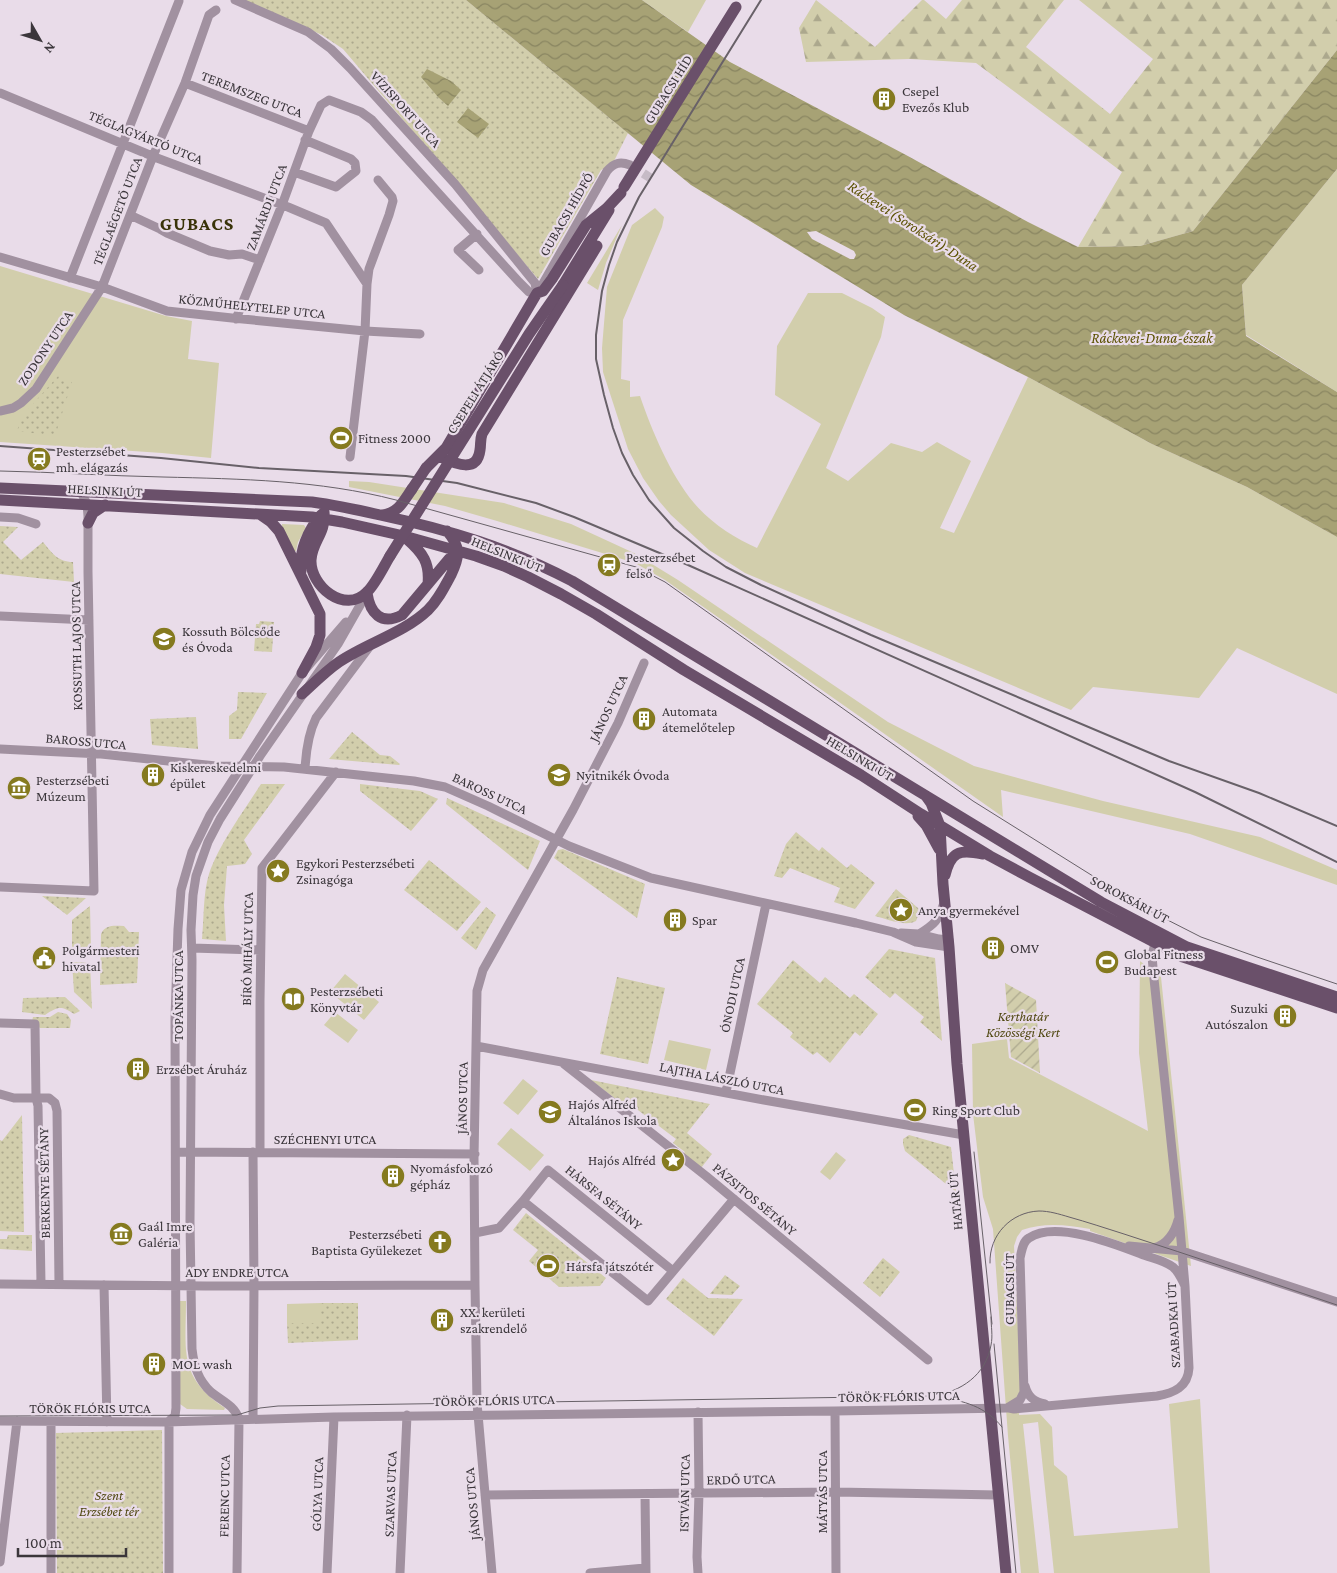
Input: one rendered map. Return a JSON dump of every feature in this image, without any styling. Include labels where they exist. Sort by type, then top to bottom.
[{"type":"main road","name":"GUBACSI HÍD","points":[[622,190],[738,4]]},
{"type":"main road","name":"CSEPELI ÁTJÁRÓ","points":[[562,285],[597,246],[609,224],[622,190]]},
{"type":"main road","name":"CSEPELI ÁTJÁRÓ","points":[[364,597],[622,190]]},
{"type":"main road","points":[[380,515],[397,510],[431,461],[446,448],[537,293],[543,291],[552,280],[586,225],[607,208],[622,190]]},
{"type":"main road","points":[[439,456],[464,466],[472,464],[477,458],[482,434],[597,246]]},
{"type":"main road","name":"HELSINKI ÚT","points":[[0,488],[81,492],[321,513],[342,522],[404,536],[476,556],[504,566],[568,598],[940,826]]},
{"type":"main road","points":[[410,491],[411,509],[426,525]]},
{"type":"main road","name":"HELSINKI ÚT","points":[[0,500],[260,514],[321,513],[336,505],[426,525],[487,543],[572,581],[924,795]]},
{"type":"main road","points":[[88,522],[93,514],[105,505]]},
{"type":"main road","points":[[321,513],[322,533]]},
{"type":"main road","points":[[301,575],[302,551],[321,513]]},
{"type":"main road","points":[[260,514],[272,522],[279,531],[320,614],[321,625],[316,647],[302,673]]},
{"type":"main road","points":[[342,522],[322,533],[312,553],[312,567],[320,585],[325,590],[342,601],[364,597],[370,607],[381,618],[395,618],[402,614],[449,559],[467,547],[472,546],[511,560],[551,570]]},
{"type":"main road","points":[[302,694],[338,662],[404,627],[428,609],[441,594],[454,568],[459,551],[447,531]]},
{"type":"main road","points":[[404,536],[423,555],[429,574],[428,584]]},
{"type":"main road","points":[[454,568],[463,560],[476,556]]},
{"type":"main road","points":[[924,795],[931,804],[940,826],[954,822],[991,834]]},
{"type":"main road","name":"SOROKSÁRI ÚT","points":[[924,795],[1101,902],[1187,947],[1337,997]]},
{"type":"main road","points":[[909,806],[926,825],[941,853]]},
{"type":"main road","name":"SOROKSÁRI ÚT","points":[[940,826],[990,856],[1184,957],[1337,1008]]},
{"type":"main road","name":"HATÁR ÚT","points":[[940,826],[942,884],[949,944],[957,1064],[1006,1573]]},
{"type":"main road","points":[[942,884],[948,865],[956,854],[967,851],[990,856]]},
{"type":"street","name":"VÍZISPORT UTCA","points":[[235,0],[308,32],[342,59],[454,184],[535,283],[537,293]]},
{"type":"street","points":[[70,278],[179,1]]},
{"type":"street","name":"TÉGLAÉGETŐ UTCA","points":[[102,287],[153,156],[184,83],[209,15],[216,10]]},
{"type":"street","name":"TEREMSZEG UTCA","points":[[184,83],[309,131]]},
{"type":"street","name":"TÉGLAGYÁRTÓ UTCA","points":[[0,93],[153,156],[326,222],[366,284]]},
{"type":"street","name":"ZAMÁRDI UTCA","points":[[236,319],[282,205],[309,131],[321,105],[329,100],[361,112],[372,120],[477,234]]},
{"type":"street","points":[[294,172],[336,188],[356,171],[355,163],[351,159],[306,140]]},
{"type":"street","name":"GUBACSI HÍDFŐ","points":[[537,293],[607,171],[619,163],[630,165]]},
{"type":"street","points":[[350,456],[365,330],[366,284],[369,269],[393,201],[392,197],[378,180]]},
{"type":"street","points":[[130,215],[210,251],[229,255],[242,254],[260,260]]},
{"type":"street","points":[[479,270],[458,250],[477,234],[529,292],[537,293]]},
{"type":"street","name":"KÖZMŰHELYTELEP UTCA","points":[[0,258],[102,287],[167,311],[236,319],[420,334]]},
{"type":"street","points":[[519,282],[527,274]]},
{"type":"street","name":"ZODONY UTCA","points":[[0,412],[21,403],[36,389],[102,287]]},
{"type":"street","name":"KOSSUTH LAJOS UTCA","points":[[0,887],[94,891],[88,522],[87,504],[81,492]]},
{"type":"street","points":[[0,517],[18,518],[36,524]]},
{"type":"street","name":"TOPÁNKA UTCA","points":[[169,1421],[176,1413],[176,1002],[181,890],[192,852],[210,815],[302,673],[364,597]]},
{"type":"street","name":"TOPÁNKA UTCA","points":[[239,1419],[234,1410],[204,1385],[197,1374],[193,1356],[190,1286],[192,894],[208,842],[220,819],[253,766],[338,644],[364,597]]},
{"type":"street","points":[[0,616],[89,620]]},
{"type":"street","points":[[305,769],[307,746],[316,718],[371,644]]},
{"type":"street","name":"JÁNOS UTCA","points":[[492,1573],[478,1414],[475,1285],[477,991],[483,970],[556,840],[618,723],[644,663]]},
{"type":"street","name":"BAROSS UTCA","points":[[0,749],[92,753],[172,762],[305,769],[414,780],[446,787],[556,840],[651,878],[893,932],[919,934],[939,939],[949,944]]},
{"type":"street","name":"BÍRÓ MIHÁLY UTCA","points":[[253,1418],[262,868],[336,772]]},
{"type":"street","points":[[919,934],[929,928],[940,917],[944,901]]},
{"type":"street","name":"ÓNODI UTCA","points":[[726,1092],[766,904]]},
{"type":"street","name":"BAROSS UTCA","points":[[893,932],[916,942],[949,944]]},
{"type":"street","name":"SZABADKAI ÚT","points":[[1006,1408],[1014,1409],[1157,1396],[1169,1394],[1181,1387],[1188,1379],[1185,1286],[1154,979],[1152,956],[1155,943]]},
{"type":"street","points":[[192,948],[260,950]]},
{"type":"street","points":[[0,1023],[35,1024],[36,1098]]},
{"type":"street","name":"LAJTHA LÁSZLÓ UTCA","points":[[476,1046],[964,1135]]},
{"type":"street","name":"PÁZSITOS SÉTÁNY","points":[[562,1062],[706,1176],[928,1360]]},
{"type":"street","name":"BERKENYE SÉTÁNY","points":[[0,1094],[14,1098],[49,1098],[55,1103],[57,1111],[59,1284]]},
{"type":"street","name":"BERKENYE SÉTÁNY","points":[[36,1098],[38,1106],[42,1284]]},
{"type":"street","name":"SZÉCHENYI UTCA","points":[[176,1152],[475,1154]]},
{"type":"street","name":"HÁRSFA SÉTÁNY","points":[[475,1233],[499,1228],[548,1170],[673,1271]]},
{"type":"street","points":[[523,1201],[648,1301],[734,1199]]},
{"type":"street","points":[[1150,1248],[1157,1248],[1168,1239],[1175,1229],[1179,1217]]},
{"type":"street","name":"GUBACSI ÚT","points":[[1006,1408],[1022,1398],[1024,1384],[1020,1258],[1028,1238],[1038,1234],[1061,1232],[1083,1235],[1118,1245],[1169,1264],[1177,1271],[1185,1286]]},
{"type":"street","name":"GUBACSI ÚT","points":[[1118,1245],[1182,1251],[1337,1302]]},
{"type":"street","name":"ADY ENDRE UTCA","points":[[0,1284],[176,1286],[475,1285]]},
{"type":"street","points":[[104,1285],[107,1422]]},
{"type":"street","name":"SZABADKAI ÚT","points":[[1024,1384],[1033,1400],[1051,1405]]},
{"type":"street","points":[[989,1408],[1006,1408]]},
{"type":"street","name":"TÖRÖK FLÓRIS UTCA","points":[[0,1421],[107,1422],[334,1416],[989,1408]]},
{"type":"street","name":"MÁTYÁS UTCA","points":[[835,1411],[836,1573]]},
{"type":"street","name":"ISTVÁN UTCA","points":[[698,1412],[698,1573]]},
{"type":"street","name":"GÓLYA UTCA","points":[[327,1573],[334,1416]]},
{"type":"street","name":"SZARVAS UTCA","points":[[400,1573],[407,1416]]},
{"type":"street","name":"FERENC UTCA","points":[[237,1573],[239,1419]]},
{"type":"street","points":[[0,1562],[17,1421]]},
{"type":"street","points":[[169,1421],[169,1573]]},
{"type":"street","points":[[51,1422],[51,1573]]},
{"type":"street","name":"ERDŐ UTCA","points":[[484,1495],[836,1492],[998,1495]]},
{"type":"street","points":[[590,1573],[646,1570],[645,1494]]},
{"type":"green space","points":[[244,0],[466,0],[628,133],[612,165],[601,170],[538,279],[343,49],[322,35]]},
{"type":"green space","points":[[642,0],[706,0],[688,32]]},
{"type":"green space","points":[[816,0],[875,47],[922,0],[946,19],[962,0],[1064,0],[1026,47],[1110,114],[1153,59],[1079,0],[1337,0],[1337,50],[1193,231],[1140,246],[1078,247],[1122,172],[976,63],[910,59],[806,62],[799,28]]},
{"type":"green space","points":[[1337,169],[1337,392],[1246,335],[1242,285]]},
{"type":"green space","points":[[655,208],[664,217],[662,227],[623,320],[621,379],[630,381],[630,397],[640,396],[662,452],[685,492],[707,517],[723,529],[757,548],[821,424],[775,395],[777,346],[808,293],[842,293],[872,308],[885,317],[881,337],[826,468],[848,481],[891,443],[922,452],[937,442],[971,461],[940,528],[954,533],[1028,377],[1152,444],[1247,487],[1337,537],[1337,694],[1237,648],[1199,698],[1093,687],[1071,710],[745,573],[709,550],[671,515],[643,478],[628,449],[603,372],[602,348],[607,287],[632,225]]},
{"type":"green space","points":[[622,225],[606,263],[598,290],[587,283]]},
{"type":"green space","points":[[0,266],[166,316],[192,321],[188,359],[219,363],[211,458],[0,442]]},
{"type":"green space","points":[[59,375],[72,382],[55,436],[17,431],[22,416]]},
{"type":"green space","points":[[349,481],[369,482],[504,503],[571,524],[634,553],[678,580],[888,722],[974,766],[1103,801],[1260,837],[1337,870],[1337,885],[1190,834],[1001,790],[1003,817],[665,580],[635,563],[445,506],[349,487]]},
{"type":"green space","points":[[282,524],[304,525],[306,528],[294,552],[282,526]]},
{"type":"green space","points":[[0,526],[18,527],[3,542],[21,560],[43,542],[59,559],[73,562],[74,582],[0,574]]},
{"type":"green space","points":[[260,621],[274,622],[272,652],[254,651],[256,624],[259,624]]},
{"type":"green space","points":[[238,692],[267,693],[241,739],[229,739],[229,716],[237,710]]},
{"type":"green space","points":[[196,717],[198,749],[152,745],[150,719]]},
{"type":"green space","points":[[352,732],[380,755],[390,756],[400,764],[329,759]]},
{"type":"green space","points":[[261,784],[285,784],[244,840],[252,854],[245,864],[227,866],[224,905],[226,941],[202,939],[207,881],[213,863],[225,839]]},
{"type":"green space","points":[[360,784],[420,791],[438,799],[411,831],[360,791]]},
{"type":"green space","points":[[447,798],[540,841],[528,870],[446,804]]},
{"type":"green space","points":[[796,832],[819,851],[822,847],[847,868],[851,864],[875,883],[855,909],[834,902],[840,888],[790,868],[782,878],[774,876],[786,844]]},
{"type":"green space","points":[[563,849],[645,884],[637,918],[554,858],[558,850]]},
{"type":"green space","points":[[429,860],[481,902],[457,931],[404,890]]},
{"type":"green space","points":[[896,889],[920,911],[916,921],[901,923],[875,916]]},
{"type":"green space","points":[[42,896],[86,898],[67,915]]},
{"type":"green space","points":[[90,906],[91,950],[72,949],[72,920]]},
{"type":"green space","points":[[486,907],[496,915],[476,950],[461,938]]},
{"type":"green space","points":[[124,926],[129,932],[139,932],[137,983],[100,985],[101,934],[108,927]]},
{"type":"green space","points":[[889,949],[935,958],[942,1041],[920,1022],[924,1017],[895,993],[890,998],[865,977]]},
{"type":"green space","points":[[793,960],[820,983],[825,977],[850,998],[854,994],[878,1014],[860,1036],[855,1032],[830,1063],[817,1052],[813,1055],[790,1037],[793,1033],[757,1004]]},
{"type":"green space","points":[[1140,961],[1161,977],[1191,1266],[1090,1231],[1090,1229],[1065,1225],[1047,1225],[1022,1230],[1014,1246],[1021,1390],[1019,1415],[1040,1414],[1052,1427],[1054,1465],[1067,1476],[1074,1536],[1178,1528],[1169,1404],[1200,1399],[1210,1573],[1054,1573],[1038,1422],[1023,1424],[1039,1573],[1021,1573],[1008,1436],[993,1229],[983,1197],[973,1114],[972,1044],[1007,1039],[1009,1058],[1148,1131],[1139,1053]]},
{"type":"green space","points":[[72,962],[90,963],[92,1009],[74,992]]},
{"type":"green space","points":[[345,974],[379,1002],[364,1020],[330,992]]},
{"type":"green space","points":[[617,977],[665,988],[648,1064],[600,1054]]},
{"type":"green space","name":"Kerthatár Közösségi Kert","points":[[1005,983],[1036,1000],[1040,1073],[1011,1057]]},
{"type":"green space","points":[[65,997],[80,1011],[74,1014],[60,1008],[45,1015],[22,1012],[23,998]]},
{"type":"green space","points":[[58,1012],[67,1014],[71,1020],[70,1028],[40,1028],[32,1021],[33,1017],[50,1017]]},
{"type":"green space","points":[[335,1012],[358,1030],[348,1043],[324,1025]]},
{"type":"green space","points":[[669,1040],[711,1049],[706,1070],[664,1060]]},
{"type":"green space","points":[[523,1079],[538,1091],[518,1115],[503,1103]]},
{"type":"green space","points":[[591,1080],[710,1104],[687,1133],[712,1154],[701,1168],[683,1154],[685,1152],[673,1143],[676,1139],[630,1104],[626,1107]]},
{"type":"green space","points":[[22,1115],[24,1232],[0,1231],[0,1140],[2,1141]]},
{"type":"green space","points":[[511,1128],[544,1155],[530,1171],[497,1144]]},
{"type":"green space","points":[[909,1135],[951,1147],[956,1192],[905,1151],[903,1139]]},
{"type":"green space","points":[[836,1152],[846,1160],[830,1180],[820,1172]]},
{"type":"green space","points":[[526,1213],[606,1278],[600,1286],[559,1287],[529,1261],[538,1250],[513,1230]]},
{"type":"green space","points":[[8,1235],[32,1235],[32,1251],[0,1249],[0,1239],[7,1239]]},
{"type":"green space","points":[[883,1258],[900,1272],[880,1297],[863,1283]]},
{"type":"green space","points":[[725,1275],[740,1286],[732,1295],[710,1294]]},
{"type":"green space","points":[[683,1278],[708,1298],[743,1299],[714,1336],[666,1299]]},
{"type":"green space","points":[[180,1301],[186,1301],[186,1349],[192,1374],[210,1397],[225,1408],[224,1410],[187,1409],[180,1404]]},
{"type":"green space","points":[[321,1303],[321,1323],[287,1323],[287,1304]]},
{"type":"green space","points":[[321,1303],[358,1303],[358,1340],[288,1343],[287,1323],[320,1323]]},
{"type":"green space","name":"Szent Erzsébet tér","points":[[162,1430],[163,1573],[57,1573],[56,1433]]},
{"type":"water","name":"Ráckevei-Duna-észak","points":[[466,0],[642,0],[730,62],[1078,247],[1140,246],[1193,231],[1337,50],[1337,169],[1242,285],[1246,336],[1337,392],[1337,537],[1247,487],[1152,444],[1028,377],[904,315],[691,185]]},
{"type":"water","points":[[427,69],[451,81],[461,90],[448,106],[421,77]]},
{"type":"water","points":[[468,108],[489,124],[478,138],[457,122]]},
{"type":"pier","points":[[816,231],[854,251],[856,255],[854,259],[850,259],[812,239],[807,232]]},
{"type":"tunnel","points":[[632,166],[652,179]]},
{"type":"tram line","points":[[0,471],[251,480],[338,488],[396,500],[636,567],[665,582],[973,801],[1144,908],[1201,937],[1337,984]]},
{"type":"tram line","points":[[974,1152],[992,1324]]},
{"type":"tram line","points":[[990,1263],[993,1243],[1004,1227],[1019,1216],[1039,1211],[1058,1214],[1124,1234],[1337,1305]]},
{"type":"tram line","points":[[0,1416],[237,1415],[260,1408],[278,1406],[932,1396],[953,1391],[962,1386],[978,1373],[984,1365],[991,1345],[991,1317]]},
{"type":"tram line","points":[[994,1344],[1016,1573]]},
{"type":"tram line","points":[[939,1397],[957,1400],[981,1409],[1002,1427]]},
{"type":"railway","points":[[761,0],[639,197],[617,242],[602,291],[596,335],[596,359],[604,395],[622,453],[649,500],[674,528],[703,551],[726,567],[761,585],[871,635],[1169,761],[1259,793],[1337,826]]},
{"type":"railway","points":[[0,446],[161,458],[259,468],[406,476],[457,483],[536,503],[688,565],[1195,792],[1337,862]]},
{"type":"place","name":"Csepel Evezős Klub","points":[[884,99]]},
{"type":"place","name":"Fitness 2000","points":[[341,438]]},
{"type":"place","name":"Pesterzsébet mh. elágazás","points":[[39,459]]},
{"type":"place","name":"Pesterzsébet felső","points":[[609,565]]},
{"type":"place","name":"Kossuth Bölcsőde és Óvoda","points":[[164,639]]},
{"type":"place","name":"Automata átemelőtelep","points":[[644,719]]},
{"type":"place","name":"Kiskereskedelmi épület","points":[[153,775]]},
{"type":"place","name":"Nyitnikék Óvoda","points":[[559,775]]},
{"type":"place","name":"Pesterzsébeti Múzeum","points":[[19,788]]},
{"type":"place","name":"Egykori Pesterzsébeti Zsinagóga","points":[[278,871]]},
{"type":"place","name":"Anya gyermekével","points":[[901,910]]},
{"type":"place","name":"Spar","points":[[675,920]]},
{"type":"place","name":"OMV","points":[[993,948]]},
{"type":"place","name":"Polgármesteri hivatal","points":[[44,958]]},
{"type":"place","name":"Global Fitness Budapest","points":[[1107,962]]},
{"type":"place","name":"Pesterzsébeti Könyvtár","points":[[293,999]]},
{"type":"place","name":"Suzuki Autószalon","points":[[1285,1016]]},
{"type":"place","name":"Erzsébet Áruház","points":[[138,1069]]},
{"type":"place","name":"Ring Sport Club","points":[[915,1110]]},
{"type":"place","name":"Hajós Alfréd Általános Iskola","points":[[550,1112]]},
{"type":"place","name":"Hajós Alfréd","points":[[673,1160]]},
{"type":"place","name":"Nyomásfokozó gépház","points":[[393,1176]]},
{"type":"place","name":"Gaál Imre Galéria","points":[[121,1234]]},
{"type":"place","name":"Pesterzsébeti Baptista Gyülekezet","points":[[440,1242]]},
{"type":"place","name":"Hársfa játszótér","points":[[548,1266]]},
{"type":"place","name":"XX. kerületi szakrendelő","points":[[442,1320]]},
{"type":"place","name":"MOL wash","points":[[154,1364]]},
{"type":"district","name":"GUBACS","points":[[197,223]]},
{"type":"water label","name":"Ráckevei (Soroksári)-Duna","points":[[913,226]]}]
